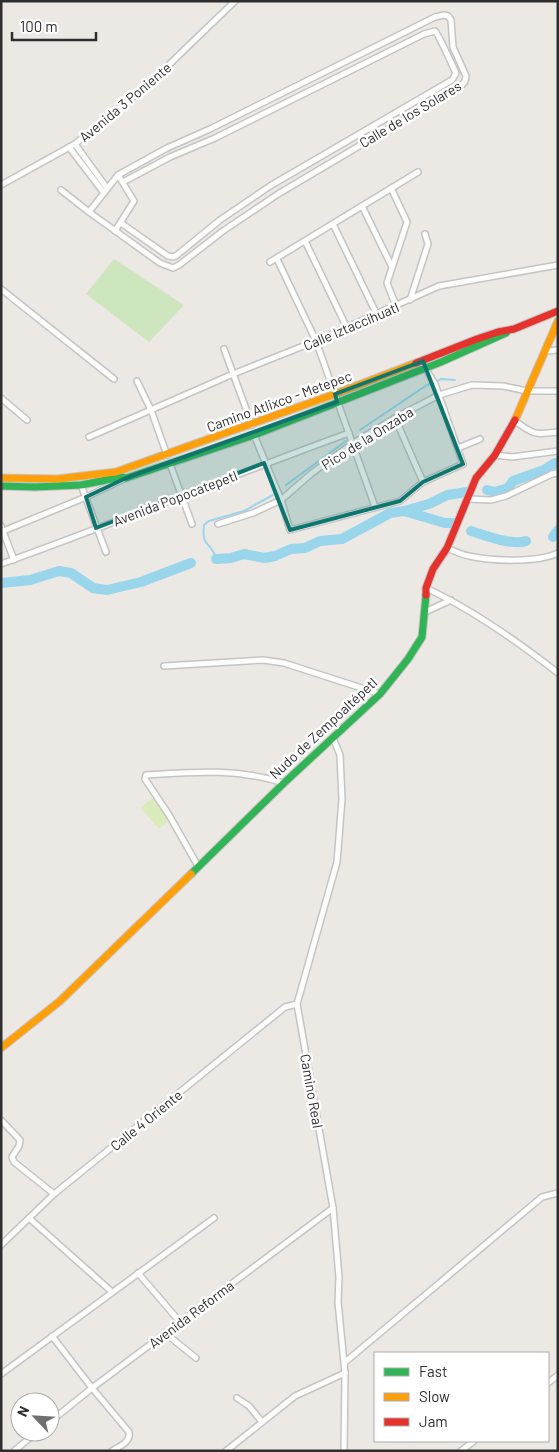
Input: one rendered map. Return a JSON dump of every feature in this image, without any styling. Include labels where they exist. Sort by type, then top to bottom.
[{"type":"main road","points":[[1,486],[81,485],[122,477],[126,478],[254,435],[338,402],[424,364],[558,311]]},
{"type":"main road","name":"Nudo de Zempoaltépetl","points":[[1,1048],[60,1001],[284,783],[380,694],[408,659],[422,637],[426,588],[433,569],[447,548],[476,478],[495,455],[515,421],[558,321]]},
{"type":"main road","name":"Camino Atlixco - Metepec","points":[[1,478],[57,479],[116,472],[424,364]]},
{"type":"street","name":"Avenida 3 Poniente","points":[[1,185],[75,144],[150,83],[235,1]]},
{"type":"street","name":"Calle de los Solares","points":[[61,190],[89,212],[160,263],[173,268],[180,265],[223,231],[278,194],[462,85],[466,76],[454,47],[451,20],[448,16],[444,15],[435,17],[210,129],[167,148],[118,175],[89,212]]},
{"type":"street","name":"Calle de los Solares","points":[[121,223],[168,256],[173,257],[220,220],[270,186],[452,80],[456,73],[449,61],[439,34],[435,32],[424,34],[215,138],[170,157],[123,182]]},
{"type":"street","points":[[449,61],[458,57]]},
{"type":"street","points":[[350,60],[353,68]]},
{"type":"street","points":[[386,119],[390,127]]},
{"type":"street","points":[[210,129],[215,138]]},
{"type":"street","points":[[75,144],[106,190]]},
{"type":"street","points":[[69,147],[106,190]]},
{"type":"street","points":[[270,262],[418,172]]},
{"type":"street","points":[[115,231],[134,202],[118,175]]},
{"type":"street","points":[[270,186],[278,194]]},
{"type":"street","points":[[391,188],[407,222],[387,283],[396,306]]},
{"type":"street","points":[[362,206],[392,266]]},
{"type":"street","points":[[334,224],[377,315]]},
{"type":"street","points":[[410,300],[428,244],[425,234]]},
{"type":"street","points":[[305,241],[347,328]]},
{"type":"street","points":[[277,259],[316,341],[376,507]]},
{"type":"street","name":"Calle Iztaccíhuatl","points":[[89,437],[233,374],[347,328],[445,284],[558,266]]},
{"type":"street","points":[[1,289],[114,380]]},
{"type":"street","points":[[224,349],[252,425]]},
{"type":"street","points":[[546,351],[558,350]]},
{"type":"street","points":[[254,435],[290,530],[400,501],[423,482],[463,464],[434,380],[424,364]]},
{"type":"street","points":[[136,381],[151,410],[168,455]]},
{"type":"street","name":"Pico de la Onzaba","points":[[218,524],[254,513],[280,500],[312,473],[352,444],[395,418],[439,395],[472,385],[503,386],[528,391],[558,391]]},
{"type":"street","points":[[1,398],[27,420]]},
{"type":"street","points":[[395,418],[423,482]]},
{"type":"street","points":[[515,421],[531,433],[558,432]]},
{"type":"street","name":"Avenida Popocatepetl","points":[[1,564],[264,463],[349,433]]},
{"type":"street","points":[[458,448],[480,439]]},
{"type":"street","points":[[495,455],[512,457],[558,451]]},
{"type":"street","points":[[170,464],[192,524]]},
{"type":"street","points":[[468,499],[491,500],[506,496],[552,474],[558,473]]},
{"type":"street","points":[[14,560],[2,530],[86,497],[126,478]]},
{"type":"street","points":[[81,485],[106,552]]},
{"type":"street","points":[[447,548],[467,556],[485,559],[536,558],[558,553]]},
{"type":"street","points":[[426,588],[451,600],[558,673]]},
{"type":"street","points":[[425,612],[451,600]]},
{"type":"street","points":[[164,666],[212,664],[236,660],[262,660],[284,663],[380,694]]},
{"type":"street","name":"Camino Real","points":[[333,738],[340,755],[342,799],[337,862],[296,1004],[333,1208],[339,1277],[338,1302],[345,1372],[344,1451]]},
{"type":"street","points":[[198,866],[144,779],[146,775],[219,771],[266,777],[284,783]]},
{"type":"street","name":"Calle 4 Oriente","points":[[1,1245],[54,1194],[285,1007],[296,1004]]},
{"type":"street","points":[[1,1120],[20,1140],[19,1146],[12,1157],[14,1162],[54,1194]]},
{"type":"street","points":[[344,1363],[542,1197],[558,1193]]},
{"type":"street","name":"Avenida Reforma","points":[[60,1414],[333,1208]]},
{"type":"street","points":[[29,1218],[112,1292]]},
{"type":"street","points":[[1,1374],[214,1218]]},
{"type":"street","points":[[138,1273],[180,1322]]},
{"type":"street","points":[[165,1333],[196,1358]]},
{"type":"street","points":[[52,1336],[129,1432],[128,1440],[112,1451]]},
{"type":"street","points":[[226,1451],[295,1396],[345,1372]]},
{"type":"street","points":[[237,1398],[249,1406],[262,1422]]},
{"type":"street","points":[[14,1451],[25,1442]]},
{"type":"street","points":[[461,1451],[473,1442]]},
{"type":"highlighted area","points":[[423,361],[463,464],[423,482],[400,501],[290,530],[264,463],[96,528],[86,497],[126,478],[337,402],[335,394]]},
{"type":"green space","points":[[114,259],[184,305],[149,342],[86,294]]},
{"type":"green space","points":[[152,798],[170,820],[159,829],[141,808]]},
{"type":"waterway","points":[[436,382],[441,379],[455,380]]},
{"type":"waterway","points":[[360,430],[432,383]]},
{"type":"waterway","points":[[286,485],[346,441]]},
{"type":"waterway","points":[[487,490],[495,492],[508,488],[513,481],[558,463]]},
{"type":"waterway","points":[[404,511],[429,504],[447,495],[467,492]]},
{"type":"waterway","points":[[216,559],[212,549],[205,542],[204,525],[209,521],[244,511],[273,495]]},
{"type":"waterway","points":[[216,559],[231,558],[244,554],[265,558],[291,549],[305,548],[320,541],[342,539],[390,513],[404,511],[445,523],[454,523]]},
{"type":"waterway","points":[[553,537],[558,530]]},
{"type":"waterway","points":[[471,531],[506,541],[526,541]]},
{"type":"waterway","points":[[1,583],[30,580],[59,571],[71,573],[93,588],[107,590],[141,582],[191,563]]},
{"type":"traffic: fast","points":[[1,486],[81,485],[122,477],[126,478],[254,435],[441,362],[506,333]]},
{"type":"traffic: fast","points":[[191,874],[284,783],[380,694],[408,659],[422,637],[426,595]]},
{"type":"traffic: slow","points":[[515,420],[558,321]]},
{"type":"traffic: slow","points":[[1,478],[57,479],[116,472],[416,363]]},
{"type":"traffic: slow","points":[[1,1048],[60,1001],[191,874]]},
{"type":"traffic: jam","points":[[416,363],[477,339],[514,329],[558,311]]},
{"type":"traffic: jam","points":[[426,595],[426,588],[433,569],[447,548],[476,478],[495,455],[515,420]]}]
